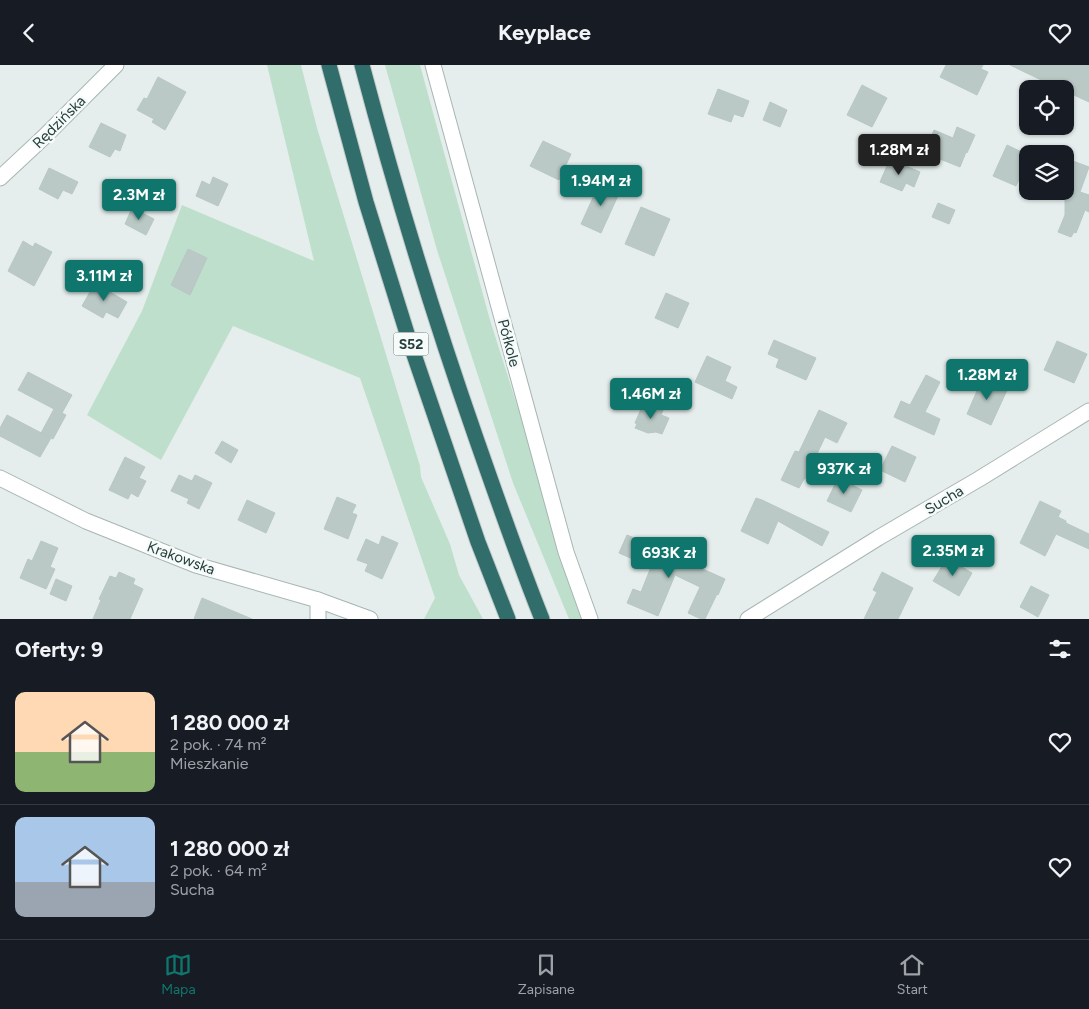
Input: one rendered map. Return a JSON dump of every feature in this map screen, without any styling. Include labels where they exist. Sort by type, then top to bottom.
[{"type":"highway","name":"S52","points":[[328,65],[366,202],[410,343],[478,542],[508,619]]},
{"type":"highway","name":"S52","points":[[362,65],[445,348],[494,490],[542,619]]},
{"type":"street","name":"Rędzińska","points":[[0,178],[116,65]]},
{"type":"street","name":"Półkole","points":[[433,65],[566,552],[590,619]]},
{"type":"street","name":"Sucha","points":[[748,619],[865,547],[878,537],[979,479],[1089,411]]},
{"type":"street","name":"Krakowska","points":[[0,478],[86,521],[196,565],[318,600],[370,619]]},
{"type":"street","points":[[318,600],[318,619]]},
{"type":"green space","points":[[267,65],[301,65],[317,128],[420,466],[421,477],[450,544],[459,575],[483,619],[424,619],[435,598],[360,378],[233,326],[161,460],[87,415],[142,311],[182,205],[314,261]]},
{"type":"green space","points":[[385,65],[420,65],[490,320],[585,619],[569,619],[513,483],[437,250]]},
{"type":"building","points":[[946,65],[983,65],[981,69],[988,72],[977,95],[940,77]]},
{"type":"building","points":[[1010,65],[1089,65],[1089,102],[1074,95],[1074,80],[1041,80]]},
{"type":"building","points":[[158,77],[186,92],[165,130],[152,122],[154,119],[137,110],[144,98],[147,99]]},
{"type":"building","points":[[862,85],[887,98],[872,127],[847,115]]},
{"type":"building","points":[[718,89],[749,101],[743,117],[734,114],[731,122],[708,114]]},
{"type":"building","points":[[770,102],[787,110],[780,127],[763,120]]},
{"type":"building","points":[[101,123],[126,135],[120,151],[115,149],[110,157],[89,147]]},
{"type":"building","points":[[957,127],[975,135],[960,167],[925,153],[934,130],[953,138]]},
{"type":"building","points":[[543,141],[571,154],[559,180],[530,166]]},
{"type":"building","points":[[1007,145],[1019,151],[1019,180],[1016,186],[993,176]]},
{"type":"building","points":[[890,159],[920,172],[914,187],[906,183],[902,191],[880,182]]},
{"type":"building","points":[[1074,161],[1089,167],[1080,192],[1089,195],[1089,212],[1085,210],[1076,233],[1074,232],[1071,237],[1058,232],[1065,215],[1065,200],[1074,200]]},
{"type":"building","points":[[49,168],[78,182],[72,194],[63,190],[58,199],[39,189]]},
{"type":"building","points":[[213,177],[228,184],[218,206],[196,196],[202,181],[210,185]]},
{"type":"building","points":[[601,180],[621,189],[601,233],[581,224]]},
{"type":"building","points":[[938,203],[955,210],[949,224],[932,217]]},
{"type":"building","points":[[641,207],[670,219],[654,256],[625,244]]},
{"type":"building","points":[[132,208],[154,219],[146,235],[125,224]]},
{"type":"building","points":[[23,241],[33,247],[35,243],[52,252],[34,286],[8,271]]},
{"type":"building","points":[[188,249],[207,258],[190,295],[171,285]]},
{"type":"building","points":[[95,283],[127,302],[118,318],[106,312],[103,318],[82,306]]},
{"type":"building","points":[[666,293],[689,303],[678,328],[655,318]]},
{"type":"building","points":[[774,340],[816,358],[806,380],[776,367],[779,359],[768,354]]},
{"type":"building","points":[[1057,341],[1087,354],[1074,383],[1044,370]]},
{"type":"building","points":[[707,356],[731,367],[725,381],[737,387],[732,399],[695,382]]},
{"type":"building","points":[[28,372],[72,395],[62,413],[66,415],[53,439],[51,438],[40,457],[0,436],[0,428],[7,415],[41,433],[54,409],[18,390]]},
{"type":"building","points":[[926,375],[940,382],[925,412],[940,419],[934,435],[894,417],[901,401],[910,405]]},
{"type":"building","points":[[983,377],[1008,388],[991,425],[967,414]]},
{"type":"building","points":[[644,402],[663,410],[661,415],[669,418],[662,434],[656,432],[648,433],[635,428],[637,424],[635,423]]},
{"type":"building","points":[[819,410],[847,423],[837,443],[825,437],[799,488],[781,480],[795,451],[799,452]]},
{"type":"building","points":[[222,441],[238,450],[231,463],[215,453]]},
{"type":"building","points":[[892,446],[916,457],[905,482],[880,470]]},
{"type":"building","points":[[125,457],[145,467],[139,478],[146,481],[138,497],[131,493],[128,499],[109,490]]},
{"type":"building","points":[[179,475],[192,481],[195,475],[212,483],[199,509],[187,503],[189,499],[171,491]]},
{"type":"building","points":[[838,478],[862,490],[851,512],[827,501]]},
{"type":"building","points":[[337,497],[356,505],[352,513],[357,515],[348,539],[324,529]]},
{"type":"building","points":[[756,498],[829,532],[822,546],[778,521],[768,544],[741,531]]},
{"type":"building","points":[[247,500],[275,513],[266,533],[238,520]]},
{"type":"building","points":[[1040,501],[1061,511],[1058,517],[1066,521],[1066,523],[1089,534],[1089,549],[1056,534],[1045,556],[1020,543]]},
{"type":"building","points":[[627,535],[725,579],[705,619],[688,613],[700,587],[675,575],[658,616],[627,603],[633,589],[641,592],[651,567],[619,553]]},
{"type":"building","points":[[382,536],[398,543],[382,579],[365,571],[368,564],[357,560],[366,539],[379,545]]},
{"type":"building","points":[[41,541],[58,548],[50,567],[55,569],[46,589],[20,578],[28,559],[32,561]]},
{"type":"building","points":[[947,558],[972,573],[959,596],[933,581]]},
{"type":"building","points":[[119,572],[135,579],[133,584],[143,589],[130,619],[93,619],[101,600],[99,599],[110,576],[116,578]]},
{"type":"building","points":[[882,572],[913,588],[898,619],[864,619],[877,592],[873,590]]},
{"type":"building","points":[[56,579],[72,586],[66,601],[50,594]]},
{"type":"building","points":[[1031,586],[1049,595],[1038,617],[1020,607]]},
{"type":"building","points":[[202,598],[252,619],[194,619]]}]
